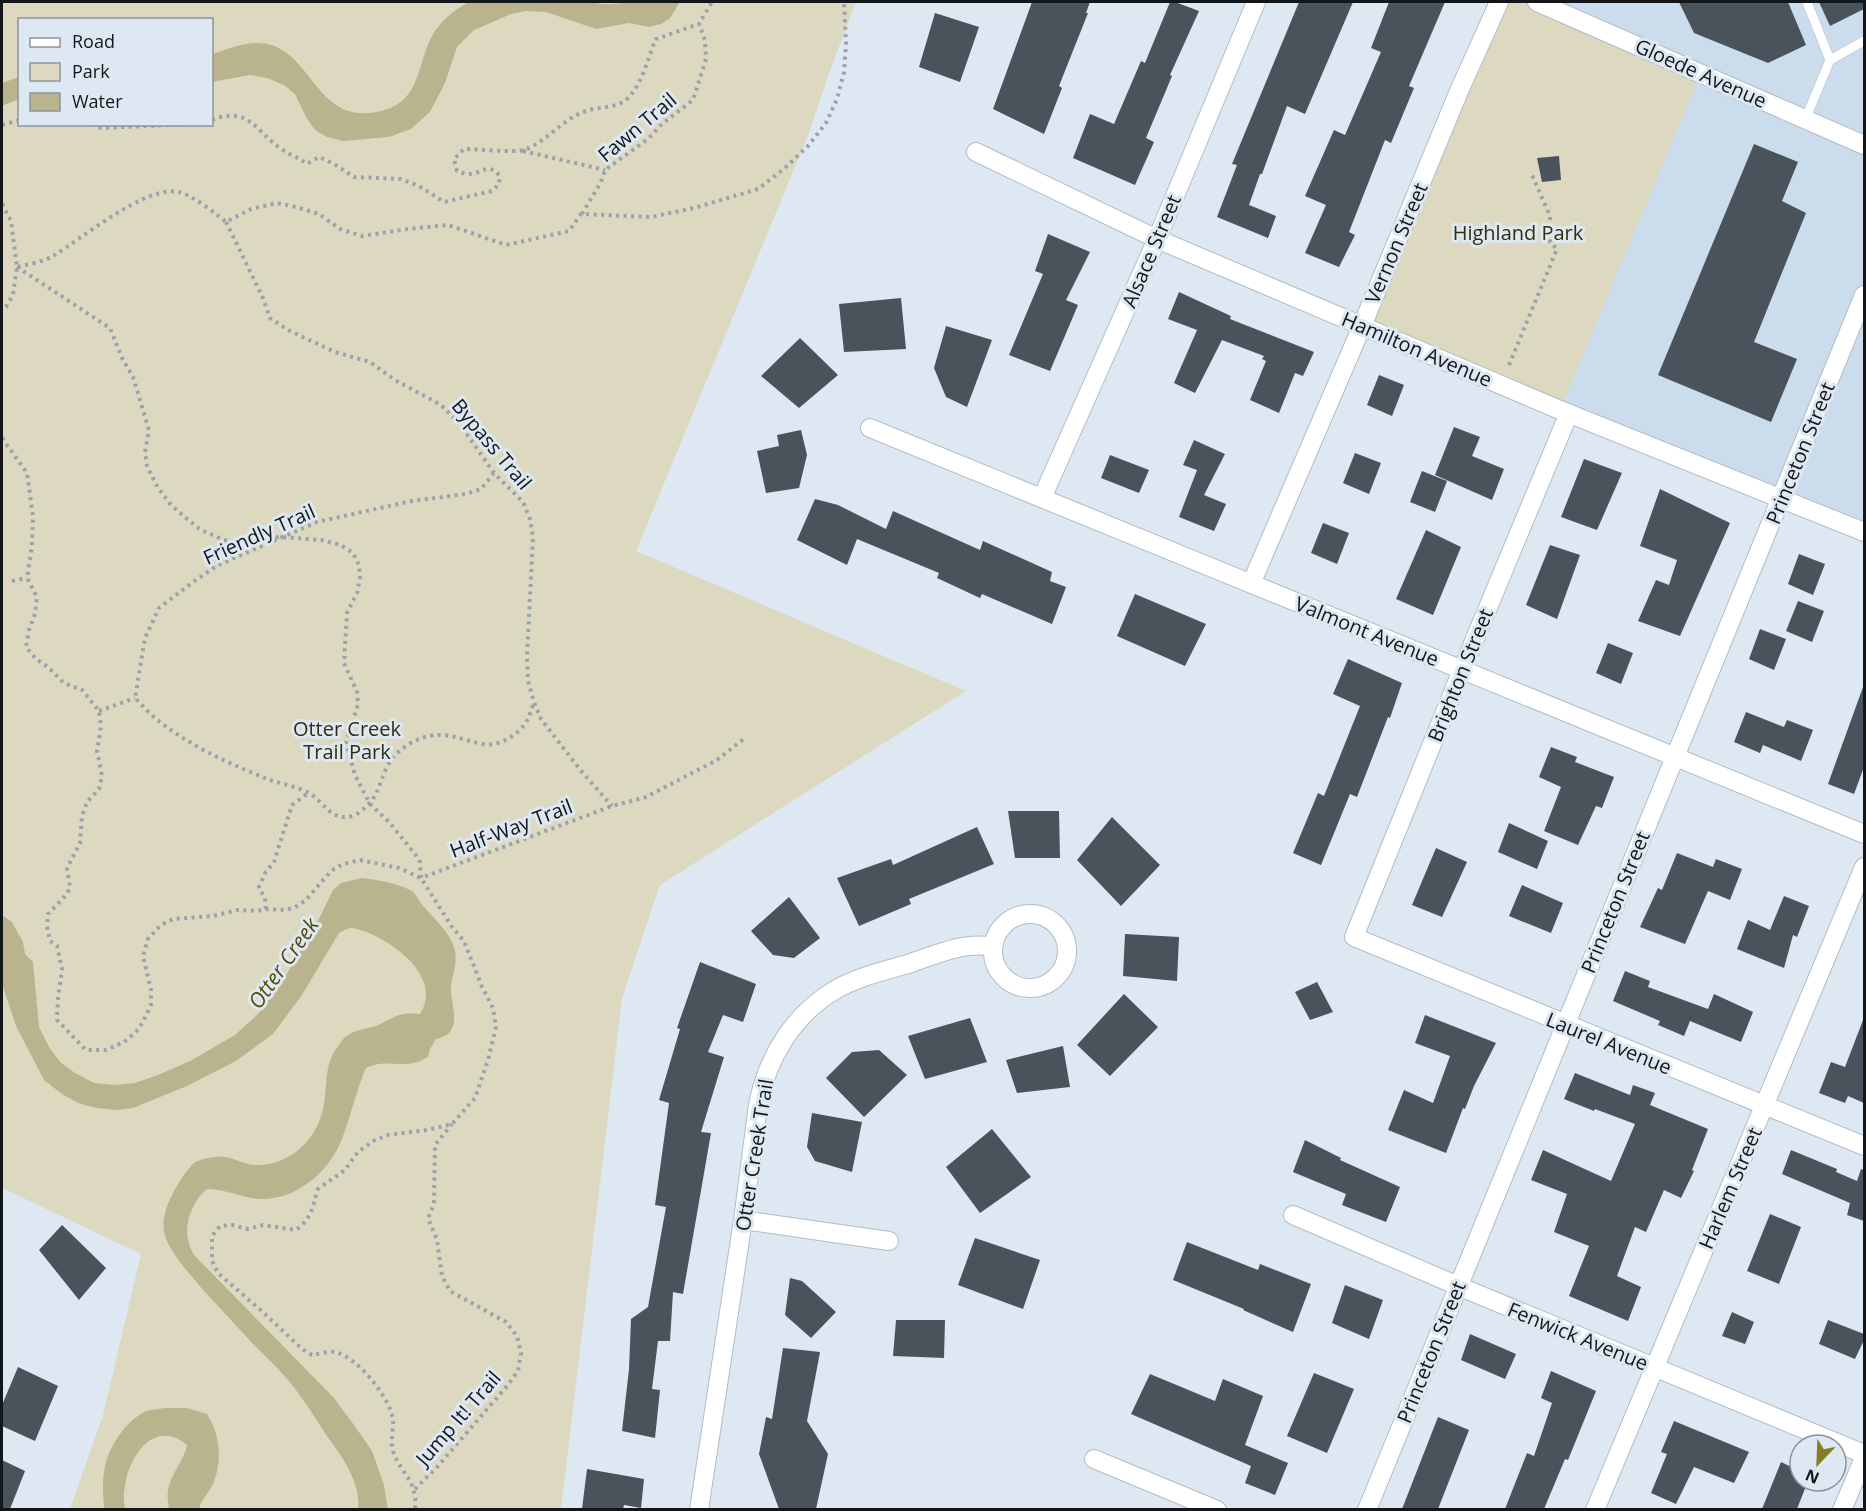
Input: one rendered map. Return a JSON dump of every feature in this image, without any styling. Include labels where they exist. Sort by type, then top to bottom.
[{"type":"street","name":"Alsace Street","points":[[1042,498],[1157,239],[1256,2]]},
{"type":"street","name":"Vernon Street","points":[[1251,584],[1362,326],[1459,91],[1499,2]]},
{"type":"street","name":"Gloede Avenue","points":[[1537,2],[1864,145]]},
{"type":"street","name":"Hamilton Avenue","points":[[976,152],[1157,239],[1569,413],[1864,532]]},
{"type":"street","name":"Princeton Street","points":[[1366,1509],[1864,295]]},
{"type":"street","name":"Brighton Street","points":[[1354,938],[1569,413]]},
{"type":"street","name":"Valmont Avenue","points":[[870,428],[1864,834]]},
{"type":"street","name":"Harlem Street","points":[[1595,1509],[1864,867]]},
{"type":"street","points":[[1034,914],[1047,917],[1055,923],[1063,933],[1068,948],[1066,961],[1060,974],[1051,982],[1036,988],[1023,988],[1009,982],[1001,974],[994,958],[993,946],[998,932],[1009,921],[1021,915],[1034,914]]},
{"type":"street","name":"Laurel Avenue","points":[[1354,938],[1864,1146]]},
{"type":"street","name":"Otter Creek Trail","points":[[699,1509],[761,1087],[778,1047],[796,1022],[821,1000],[851,982],[968,946],[993,946]]},
{"type":"street","name":"Fenwick Avenue","points":[[1293,1215],[1864,1456]]},
{"type":"street","points":[[743,1220],[889,1241]]},
{"type":"street","points":[[1842,1509],[1864,1456]]},
{"type":"street","points":[[1094,1459],[1217,1509]]},
{"type":"lane","points":[[1807,2],[1830,60]]},
{"type":"lane","points":[[1805,120],[1830,60],[1864,41]]},
{"type":"path","points":[[523,151],[585,111],[613,106],[628,98],[639,82],[656,39],[699,24],[712,2]]},
{"type":"path","points":[[581,214],[651,217],[694,208],[758,189],[785,168],[808,146],[826,123],[837,99],[844,72],[846,44],[843,2]]},
{"type":"path","name":"Fawn Trail","points":[[226,222],[251,209],[277,203],[319,214],[340,229],[362,237],[448,225],[506,245],[569,231],[602,182],[605,170],[648,139],[662,124],[693,100],[706,59],[705,40],[699,24]]},
{"type":"path","points":[[213,120],[233,114],[246,118],[284,151],[298,156],[307,164],[319,157],[354,177],[401,179],[419,186],[444,202],[492,190],[499,184],[500,176],[495,171],[486,168],[467,174],[457,171],[454,159],[464,149],[523,151],[605,170]]},
{"type":"path","points":[[2,125],[18,121]]},
{"type":"path","points":[[96,126],[101,128],[146,126]]},
{"type":"path","points":[[1509,365],[1557,249],[1550,242],[1550,216],[1532,175]]},
{"type":"path","points":[[17,267],[51,258],[95,227],[153,194],[179,192],[207,207],[226,222]]},
{"type":"path","points":[[2,204],[11,221],[17,267],[14,295],[2,310]]},
{"type":"path","name":"Bypass Trail","points":[[226,222],[263,298],[270,318],[288,330],[335,352],[370,362],[395,380],[441,405],[459,423],[494,473],[523,502],[530,519],[533,537],[526,656],[528,681],[534,702],[541,718],[582,772],[612,806]]},
{"type":"path","points":[[17,267],[110,328],[122,358],[133,377],[149,430],[145,452],[147,466],[158,488],[171,505],[201,530],[225,540],[237,543],[279,537]]},
{"type":"path","points":[[2,438],[27,473],[33,516],[32,546],[27,578],[37,597],[26,646],[36,659],[64,683],[82,690],[99,711],[101,726],[97,751],[102,776],[99,789],[87,802],[82,816],[81,843],[67,868],[70,887],[67,894],[48,914],[47,926],[50,941],[57,946],[62,969],[57,998],[57,1020],[86,1050],[106,1050],[124,1042],[139,1027],[151,1005],[151,990],[143,956],[148,939],[161,925],[173,919],[213,916],[238,910],[286,910],[305,901],[331,871],[344,864],[360,860],[399,868],[421,878]]},
{"type":"path","name":"Friendly Trail","points":[[135,698],[145,638],[159,608],[218,565],[317,522],[412,501],[466,494],[482,489],[494,473]]},
{"type":"path","name":"Jump It! Trail","points":[[279,537],[321,540],[341,545],[352,553],[359,565],[360,578],[357,593],[346,613],[344,663],[358,694],[357,708],[346,742],[355,775],[370,804],[389,822],[420,862],[421,878],[452,927],[464,941],[493,1008],[496,1027],[475,1098],[435,1145],[434,1204],[428,1218],[437,1240],[442,1276],[450,1291],[506,1322],[517,1336],[521,1353],[518,1371],[438,1466],[415,1489]]},
{"type":"path","points":[[12,581],[27,578]]},
{"type":"path","points":[[99,711],[135,698],[154,717],[206,752],[308,793],[326,810],[339,817],[356,815],[370,804],[377,794],[387,766],[398,752],[428,736],[446,734],[485,745],[502,742],[515,734],[527,721],[534,702]]},
{"type":"path","name":"Half-Way Trail","points":[[421,878],[612,806],[646,797],[717,760],[746,737]]},
{"type":"path","points":[[266,909],[265,899],[259,887],[265,873],[274,862],[292,805],[308,793]]},
{"type":"path","points":[[415,1509],[415,1489],[393,1452],[393,1419],[387,1405],[362,1368],[347,1356],[332,1351],[312,1355],[302,1349],[218,1273],[212,1261],[212,1236],[220,1226],[232,1225],[248,1229],[263,1225],[297,1230],[307,1222],[318,1189],[345,1170],[358,1152],[373,1141],[388,1135],[452,1124]]},
{"type":"shaded area","points":[[1537,2],[1864,2],[1864,532],[1560,410]]},
{"type":"green space","name":"Otter Creek Trail Park","points":[[2,2],[856,2],[809,133],[636,551],[966,691],[660,885],[622,999],[561,1509],[70,1509],[103,1415],[141,1254],[2,1188]]},
{"type":"green space","name":"Highland Park","points":[[1499,2],[1537,2],[1701,73],[1560,410],[1362,326]]},
{"type":"water","points":[[647,1],[680,2],[670,18],[661,24],[649,27],[629,23],[596,29],[546,12],[526,11],[511,14],[474,30],[457,47],[445,83],[430,112],[411,129],[389,137],[343,141],[327,137],[315,130],[295,94],[284,85],[267,78],[250,75],[213,82],[213,54],[239,45],[256,43],[275,46],[289,55],[338,106],[355,112],[376,112],[390,108],[401,102],[408,94],[414,85],[430,40],[437,28],[457,9],[469,2],[609,4]]},
{"type":"water","points":[[18,77],[18,99],[2,106],[2,83]]},
{"type":"water","points":[[362,878],[394,884],[412,891],[450,938],[456,956],[451,988],[453,1027],[450,1032],[436,1039],[428,1057],[411,1064],[382,1064],[366,1068],[337,1150],[322,1171],[312,1180],[291,1193],[266,1199],[207,1189],[195,1203],[187,1230],[190,1248],[195,1256],[333,1397],[354,1425],[372,1451],[384,1485],[388,1510],[358,1509],[357,1489],[339,1452],[284,1376],[182,1265],[165,1236],[164,1216],[173,1194],[185,1173],[194,1163],[221,1157],[251,1165],[267,1164],[290,1156],[299,1149],[307,1141],[319,1121],[323,1109],[328,1068],[334,1052],[344,1038],[355,1031],[378,1025],[397,1016],[420,1014],[425,1001],[425,988],[421,975],[402,953],[390,944],[366,932],[349,928],[339,933],[302,995],[273,1034],[236,1061],[187,1086],[133,1108],[117,1110],[78,1103],[44,1080],[16,1026],[2,984],[2,915],[12,922],[23,942],[25,954],[33,962],[39,1027],[60,1062],[94,1083],[116,1085],[135,1083],[190,1061],[235,1035],[257,1015],[279,987],[319,919],[333,890],[341,883]]},
{"type":"water","points":[[187,1408],[207,1414],[215,1430],[219,1448],[218,1466],[213,1484],[199,1509],[169,1509],[170,1484],[187,1445],[175,1438],[164,1436],[154,1438],[146,1444],[132,1463],[124,1489],[125,1509],[104,1509],[104,1472],[107,1458],[115,1442],[126,1426],[140,1415],[149,1410]]},
{"type":"building","points":[[1032,2],[1090,2],[1086,13],[1088,13],[1059,86],[1062,88],[1044,134],[993,109]]},
{"type":"building","points":[[1170,2],[1199,11],[1170,75],[1172,76],[1146,138],[1154,142],[1135,185],[1073,158],[1090,114],[1114,124],[1141,61],[1145,63]]},
{"type":"building","points":[[1299,2],[1353,2],[1305,114],[1287,106],[1262,174],[1260,174],[1249,205],[1276,216],[1268,238],[1217,217],[1237,165],[1232,164]]},
{"type":"building","points":[[1389,2],[1445,2],[1409,86],[1414,88],[1391,143],[1385,140],[1349,232],[1355,235],[1339,267],[1305,253],[1326,205],[1305,196],[1334,130],[1345,135],[1381,52],[1371,48]]},
{"type":"building","points":[[1679,2],[1788,2],[1806,45],[1768,63],[1694,33]]},
{"type":"building","points":[[1819,2],[1864,2],[1864,9],[1830,26]]},
{"type":"building","points":[[935,13],[979,27],[960,82],[919,67]]},
{"type":"building","points":[[1754,144],[1798,162],[1782,201],[1806,213],[1754,342],[1797,359],[1771,422],[1658,375]]},
{"type":"building","points":[[1559,156],[1561,180],[1542,182],[1537,158]]},
{"type":"building","points":[[1048,234],[1090,252],[1066,300],[1078,305],[1050,371],[1009,355],[1043,274],[1035,271]]},
{"type":"building","points":[[1179,292],[1231,316],[1230,319],[1314,352],[1303,376],[1295,373],[1279,413],[1250,400],[1266,361],[1262,359],[1264,356],[1222,340],[1195,393],[1174,383],[1197,330],[1168,319]]},
{"type":"building","points":[[901,298],[906,349],[844,352],[839,304]]},
{"type":"building","points":[[946,326],[992,340],[967,407],[946,397],[934,368]]},
{"type":"building","points":[[800,338],[838,375],[799,408],[761,376]]},
{"type":"building","points":[[1379,375],[1404,385],[1392,416],[1367,405]]},
{"type":"building","points":[[1454,427],[1480,437],[1472,456],[1504,469],[1492,500],[1435,475]]},
{"type":"building","points":[[801,430],[807,455],[799,488],[766,493],[757,451],[779,446],[777,435]]},
{"type":"building","points":[[1194,440],[1225,454],[1204,495],[1226,504],[1214,531],[1179,517],[1197,470],[1183,465]]},
{"type":"building","points":[[1355,453],[1381,463],[1369,494],[1343,483]]},
{"type":"building","points":[[1110,455],[1149,470],[1139,493],[1101,478]]},
{"type":"building","points":[[1584,459],[1622,473],[1597,530],[1561,517]]},
{"type":"building","points":[[1422,471],[1447,481],[1435,512],[1410,502]]},
{"type":"building","points":[[1660,489],[1730,523],[1680,636],[1638,621],[1656,580],[1669,585],[1677,560],[1640,546]]},
{"type":"building","points":[[815,499],[838,505],[886,529],[893,511],[980,550],[983,541],[1052,572],[1050,581],[1066,587],[1052,624],[982,594],[980,598],[937,578],[939,573],[857,539],[847,565],[797,540]]},
{"type":"building","points":[[1323,523],[1349,533],[1337,564],[1311,553]]},
{"type":"building","points":[[1426,530],[1461,547],[1433,615],[1396,599]]},
{"type":"building","points":[[1550,545],[1580,555],[1557,619],[1526,605]]},
{"type":"building","points":[[1799,554],[1825,564],[1813,595],[1788,584]]},
{"type":"building","points":[[1135,594],[1206,624],[1185,666],[1117,636]]},
{"type":"building","points":[[1798,601],[1824,611],[1812,642],[1786,631]]},
{"type":"building","points":[[1760,629],[1786,639],[1774,670],[1749,659]]},
{"type":"building","points":[[1608,643],[1633,653],[1621,684],[1596,673]]},
{"type":"building","points":[[1348,659],[1402,683],[1357,797],[1350,794],[1321,865],[1293,853],[1318,793],[1324,796],[1360,706],[1333,694]]},
{"type":"building","points":[[1863,687],[1864,767],[1854,794],[1828,784]]},
{"type":"building","points":[[1746,712],[1784,727],[1787,720],[1813,730],[1801,761],[1763,745],[1760,753],[1734,742]]},
{"type":"building","points":[[1551,747],[1577,757],[1575,762],[1614,777],[1602,808],[1596,806],[1578,845],[1544,831],[1561,787],[1539,777]]},
{"type":"building","points":[[1008,811],[1059,811],[1060,858],[1015,858]]},
{"type":"building","points":[[1112,817],[1160,865],[1121,906],[1077,860]]},
{"type":"building","points":[[1509,823],[1548,841],[1537,869],[1498,852]]},
{"type":"building","points":[[977,827],[994,864],[909,899],[911,904],[859,926],[837,878],[891,859],[893,865]]},
{"type":"building","points":[[1436,848],[1467,862],[1442,917],[1412,905]]},
{"type":"building","points":[[1677,853],[1713,867],[1716,859],[1742,869],[1730,900],[1708,891],[1685,944],[1640,927],[1658,888],[1662,890]]},
{"type":"building","points":[[1522,885],[1563,903],[1551,933],[1509,916]]},
{"type":"building","points":[[1784,896],[1809,906],[1797,937],[1793,935],[1784,968],[1737,949],[1748,920],[1770,930]]},
{"type":"building","points":[[789,897],[820,938],[794,958],[773,955],[751,931]]},
{"type":"building","points":[[1125,934],[1179,937],[1177,981],[1123,976]]},
{"type":"building","points":[[700,962],[756,984],[743,1022],[723,1015],[708,1052],[724,1057],[701,1132],[711,1133],[683,1294],[673,1292],[670,1341],[658,1341],[652,1389],[660,1390],[655,1438],[622,1431],[629,1369],[631,1319],[648,1307],[666,1207],[655,1205],[669,1103],[659,1100],[680,1029],[677,1028]]},
{"type":"building","points":[[1625,971],[1650,981],[1648,987],[1708,1009],[1714,994],[1753,1012],[1741,1042],[1690,1021],[1684,1036],[1658,1025],[1660,1021],[1613,1001]]},
{"type":"building","points":[[1317,982],[1333,1012],[1310,1020],[1295,992]]},
{"type":"building","points":[[1124,994],[1158,1027],[1110,1076],[1077,1045]]},
{"type":"building","points":[[1425,1015],[1496,1043],[1465,1109],[1463,1108],[1446,1153],[1388,1130],[1404,1090],[1433,1103],[1450,1056],[1415,1043]]},
{"type":"building","points":[[970,1018],[987,1062],[925,1079],[908,1036]]},
{"type":"building","points":[[1863,1020],[1864,1103],[1848,1096],[1845,1103],[1819,1093],[1831,1062],[1845,1067]]},
{"type":"building","points":[[1063,1046],[1070,1087],[1017,1093],[1006,1060]]},
{"type":"building","points":[[879,1050],[907,1075],[864,1117],[826,1078],[852,1052]]},
{"type":"building","points":[[1575,1073],[1630,1095],[1633,1085],[1655,1093],[1650,1105],[1708,1129],[1692,1170],[1694,1171],[1681,1198],[1664,1190],[1646,1232],[1635,1227],[1617,1276],[1641,1287],[1628,1321],[1569,1296],[1589,1246],[1554,1232],[1567,1194],[1531,1180],[1543,1150],[1611,1181],[1635,1124],[1564,1099]]},
{"type":"building","points":[[812,1113],[862,1122],[852,1172],[815,1161],[807,1147]]},
{"type":"building","points":[[992,1129],[1031,1177],[980,1213],[946,1167]]},
{"type":"building","points":[[1305,1140],[1341,1158],[1340,1160],[1400,1187],[1386,1222],[1342,1205],[1346,1194],[1293,1172]]},
{"type":"building","points":[[1791,1150],[1837,1169],[1836,1172],[1857,1181],[1861,1169],[1864,1170],[1864,1221],[1847,1215],[1850,1203],[1782,1174]]},
{"type":"building","points":[[1770,1214],[1801,1227],[1779,1284],[1747,1271]]},
{"type":"building","points":[[62,1225],[106,1268],[79,1300],[39,1250]]},
{"type":"building","points":[[975,1238],[1040,1260],[1023,1309],[958,1285]]},
{"type":"building","points":[[1187,1242],[1258,1270],[1260,1264],[1311,1284],[1293,1332],[1173,1280]]},
{"type":"building","points":[[790,1278],[802,1281],[836,1312],[811,1338],[785,1315]]},
{"type":"building","points":[[1345,1285],[1383,1300],[1369,1339],[1332,1323]]},
{"type":"building","points":[[1732,1312],[1754,1322],[1745,1344],[1722,1336]]},
{"type":"building","points":[[896,1320],[945,1320],[944,1358],[893,1356]]},
{"type":"building","points":[[1828,1320],[1864,1334],[1864,1340],[1855,1359],[1819,1344]]},
{"type":"building","points":[[1470,1334],[1516,1354],[1505,1379],[1461,1360]]},
{"type":"building","points":[[783,1348],[820,1352],[807,1421],[828,1454],[816,1509],[779,1509],[759,1454],[766,1417],[772,1419]]},
{"type":"building","points":[[18,1367],[58,1386],[35,1441],[2,1426],[2,1405]]},
{"type":"building","points":[[1551,1371],[1596,1391],[1568,1460],[1565,1459],[1544,1509],[1505,1509],[1527,1453],[1534,1456],[1552,1403],[1541,1398]]},
{"type":"building","points":[[1314,1373],[1354,1389],[1327,1453],[1287,1436]]},
{"type":"building","points":[[1150,1374],[1215,1401],[1223,1379],[1263,1396],[1245,1445],[1288,1463],[1275,1495],[1245,1483],[1251,1466],[1131,1414]]},
{"type":"building","points":[[1438,1417],[1469,1430],[1438,1509],[1402,1509]]},
{"type":"building","points":[[1674,1421],[1749,1452],[1734,1483],[1694,1467],[1676,1504],[1651,1493],[1667,1454],[1661,1452]]},
{"type":"building","points":[[2,1460],[25,1471],[10,1509],[2,1509]]},
{"type":"building","points":[[1781,1462],[1788,1465],[1788,1493],[1803,1493],[1797,1509],[1762,1509]]},
{"type":"building","points":[[587,1469],[644,1479],[641,1508],[624,1505],[623,1509],[582,1509]]},
{"type":"water label","name":"Otter Creek","points":[[283,963]]}]
